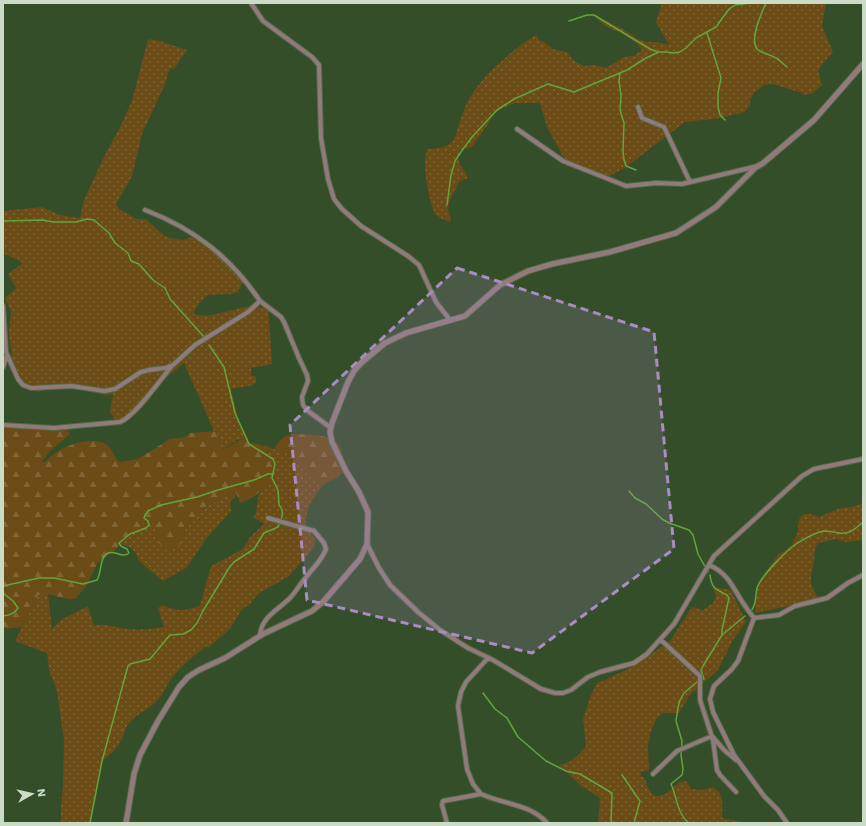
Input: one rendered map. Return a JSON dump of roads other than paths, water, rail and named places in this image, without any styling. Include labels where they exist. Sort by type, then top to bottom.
[{"type":"street","points":[[251,3],[264,21],[312,57],[319,65],[321,138],[328,179],[334,199],[342,209],[361,226],[408,256],[419,265],[436,302],[450,320]]},
{"type":"street","points":[[517,129],[563,161],[624,186],[690,182],[756,167],[762,164],[806,127],[863,64]]},
{"type":"street","points":[[638,107],[642,118],[664,127],[690,182]]},
{"type":"street","points":[[126,823],[134,774],[138,760],[179,686],[194,673],[232,654],[260,636],[317,608],[356,564],[367,544],[369,517],[367,507],[346,471],[332,442],[330,428],[348,382],[354,371],[361,363],[391,340],[412,330],[465,316],[500,285],[528,271],[552,264],[610,252],[676,233],[716,207],[756,167]]},
{"type":"street","points":[[145,210],[182,227],[206,242],[244,279],[260,301],[276,313],[284,322],[306,371],[308,379],[302,397],[303,405],[308,411],[330,428]]},
{"type":"street","points":[[3,425],[54,428],[120,422],[127,419],[173,365],[195,345],[248,312],[260,301]]},
{"type":"street","points":[[3,306],[7,354],[18,379],[23,385],[31,388],[75,386],[107,391],[117,388],[141,372],[166,368],[173,365]]},
{"type":"street","points":[[3,367],[7,354]]},
{"type":"street","points":[[367,544],[383,576],[403,598],[449,636],[541,689],[560,693],[571,690],[594,674],[634,663],[647,654],[661,640],[678,618],[709,565],[720,551],[802,476],[814,469],[863,459]]},
{"type":"street","points":[[260,636],[266,619],[289,599],[319,562],[326,549],[324,543],[314,531],[268,518]]},
{"type":"street","points":[[709,565],[717,568],[729,579],[743,604],[754,618]]},
{"type":"street","points":[[754,618],[779,615],[795,606],[827,598],[848,583],[863,575]]},
{"type":"street","points":[[754,618],[738,661],[732,669],[714,686],[710,699],[713,712],[730,749],[764,796],[778,810],[787,823]]},
{"type":"street","points":[[661,640],[700,676],[700,700],[712,736],[717,770],[736,792]]},
{"type":"street","points":[[481,794],[473,784],[468,772],[458,706],[461,692],[466,682],[488,658]]},
{"type":"street","points":[[712,736],[724,750],[738,761]]},
{"type":"street","points":[[653,774],[677,751],[712,736]]},
{"type":"street","points":[[447,823],[442,805],[444,801],[481,794],[531,811],[539,815],[546,823]]},
{"type":"waterway","points":[[447,205],[451,175],[455,161],[472,137],[497,110],[514,99],[548,84],[574,92],[627,70],[659,52],[680,52],[696,38],[716,27],[729,9],[735,5],[751,3]]},
{"type":"waterway","points":[[766,3],[755,32],[755,45],[757,49],[776,58],[787,67]]},
{"type":"waterway","points":[[569,21],[587,15],[594,15],[650,49],[658,52]]},
{"type":"waterway","points":[[707,33],[721,78],[718,93],[718,107],[720,115],[725,120]]},
{"type":"waterway","points":[[620,73],[620,110],[624,123],[624,160],[626,166],[636,170]]},
{"type":"waterway","points":[[3,221],[43,220],[53,222],[76,222],[87,219],[94,220],[109,233],[115,243],[128,253],[131,261],[139,264],[153,280],[165,288],[170,299],[205,338]]},
{"type":"waterway","points":[[90,823],[102,761],[128,666],[130,664],[150,659],[170,635],[183,634],[191,630],[197,623],[229,568],[234,562],[254,549],[264,533],[278,527],[282,518],[278,490],[272,478],[275,464],[273,459],[249,444],[235,413],[224,367],[209,345]]},
{"type":"waterway","points":[[3,586],[39,578],[54,578],[83,584],[97,580],[105,555],[111,552],[121,555],[126,555],[129,553],[127,549],[119,543],[130,534],[146,528],[149,525],[148,521],[144,518],[148,511],[161,505],[197,497],[272,474]]},
{"type":"waterway","points":[[629,491],[635,498],[646,504],[662,519],[689,530],[693,535],[698,554],[708,572]]},
{"type":"waterway","points":[[751,611],[756,600],[759,583],[774,564],[792,547],[817,533],[824,531],[846,533],[863,522]]},
{"type":"waterway","points":[[710,575],[713,586],[729,598],[722,635]]},
{"type":"waterway","points":[[3,593],[13,601],[18,608],[12,614],[3,616]]},
{"type":"waterway","points":[[702,679],[704,679],[701,670],[722,635],[745,616]]},
{"type":"waterway","points":[[689,823],[682,815],[671,784],[682,775],[683,769],[681,755],[682,741],[676,721],[678,707],[684,693],[698,681]]},
{"type":"waterway","points":[[483,693],[495,709],[507,718],[518,737],[546,761],[566,771],[580,774],[612,793],[611,823]]},
{"type":"waterway","points":[[622,775],[640,801],[634,823]]}]
